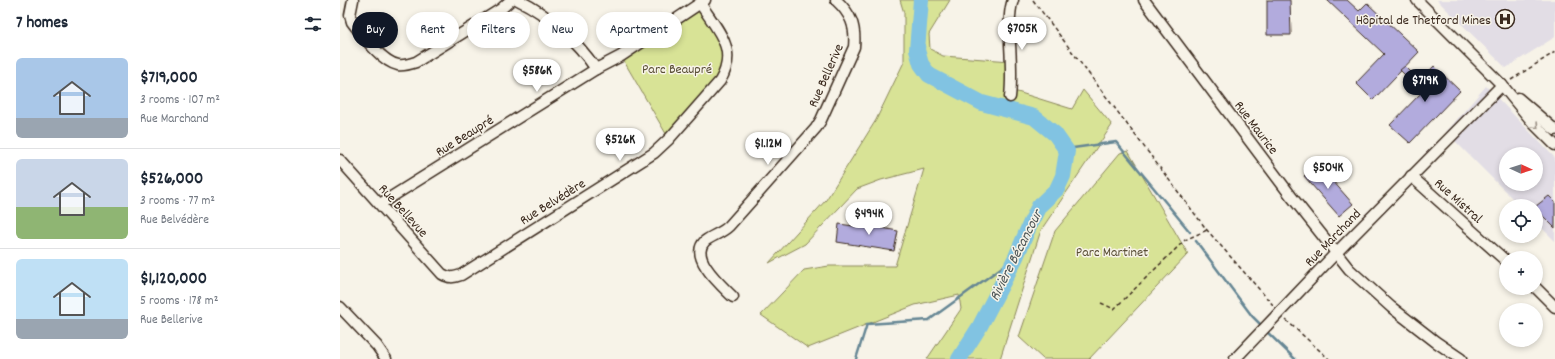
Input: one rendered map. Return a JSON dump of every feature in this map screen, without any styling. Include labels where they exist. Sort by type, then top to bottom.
[{"type":"street","points":[[353,0],[350,15],[352,22],[386,60],[400,66],[416,62],[501,9],[511,0]]},
{"type":"street","points":[[518,0],[531,6],[548,18],[577,45],[596,69]]},
{"type":"street","name":"Rue Bellerive","points":[[733,297],[702,262],[700,250],[706,241],[724,231],[729,226],[816,128],[854,47],[855,37],[850,18],[846,9],[836,0]]},
{"type":"street","points":[[1010,97],[1010,12],[1013,0]]},
{"type":"street","name":"Rue Maurice","points":[[1144,0],[1335,254],[1356,278],[1436,342],[1461,359]]},
{"type":"street","points":[[1417,0],[1502,85],[1555,130]]},
{"type":"street","name":"Rue Beaupré","points":[[380,204],[596,69],[621,56],[703,2]]},
{"type":"street","name":"Rue Belvédère","points":[[448,277],[461,275],[654,153],[669,139],[720,82],[728,63],[726,44],[703,2]]},
{"type":"street","points":[[1502,85],[1534,124],[1555,145]]},
{"type":"street","name":"Rue Marchand","points":[[1235,359],[1411,176],[1502,85]]},
{"type":"street","name":"Rue Bellevue","points":[[340,160],[442,274],[448,277]]},
{"type":"street","name":"Rue Mistral","points":[[1411,176],[1499,255]]},
{"type":"street","points":[[1543,295],[1555,306]]},
{"type":"street","points":[[340,307],[377,346],[386,359]]},
{"type":"path","points":[[1034,0],[1207,230],[1279,313],[1329,359]]},
{"type":"path","points":[[1502,85],[1555,52]]},
{"type":"path","points":[[1101,303],[1114,309],[1185,240],[1207,230]]},
{"type":"shaded area","name":"Hôpital de Thetford Mines","points":[[1437,0],[1555,0],[1555,37],[1506,68]]},
{"type":"shaded area","points":[[1486,86],[1555,158],[1555,241],[1543,229],[1543,199],[1513,199],[1505,191],[1543,191],[1543,147],[1499,147],[1499,185],[1446,132]]},
{"type":"green space","points":[[900,0],[950,0],[929,34],[930,49],[943,56],[1011,61],[1011,90],[1072,109],[1083,90],[1112,125],[1041,230],[1000,359],[927,359],[961,309],[959,295],[915,305],[808,348],[761,315],[804,270],[829,266],[895,266],[924,169],[881,180],[857,189],[805,244],[769,263],[826,200],[876,120],[904,62],[904,13]]},
{"type":"green space","name":"Parc Beaupré","points":[[700,3],[722,36],[728,63],[669,139],[621,56],[633,48],[682,48],[682,15]]},
{"type":"green space","name":"Parc Martinet","points":[[1128,151],[1188,254],[1089,359],[1043,359],[1019,337],[1055,231],[1120,153]]},
{"type":"building","points":[[1267,0],[1290,0],[1291,35],[1267,35]]},
{"type":"building","points":[[1327,0],[1347,0],[1359,11],[1367,3],[1419,52],[1373,100],[1356,83],[1384,54]]},
{"type":"building","points":[[1405,66],[1420,81],[1434,66],[1460,91],[1410,143],[1390,125],[1422,92],[1400,70]]},
{"type":"building","points":[[1318,164],[1353,204],[1339,216],[1304,176]]},
{"type":"building","points":[[1549,196],[1555,202],[1555,228],[1543,216],[1543,201]]},
{"type":"building","points":[[869,219],[884,221],[882,228],[898,231],[894,251],[837,242],[839,224],[868,228]]},
{"type":"waterway","name":"Rivière Bécancour","points":[[921,0],[917,50],[921,64],[929,75],[982,103],[1034,117],[1055,134],[1067,151],[1063,176],[1057,189],[1039,206],[1016,257],[980,326],[959,359]]},
{"type":"waterway","points":[[1067,151],[1073,148],[1116,142],[1190,232]]},
{"type":"waterway","points":[[1196,241],[1252,316],[1262,326]]},
{"type":"waterway","points":[[856,359],[867,324],[929,320],[1016,257]]},
{"type":"waterway","points":[[1265,330],[1295,359]]},
{"type":"place","name":"Hôpital de Thetford Mines","points":[[1505,19]]}]
